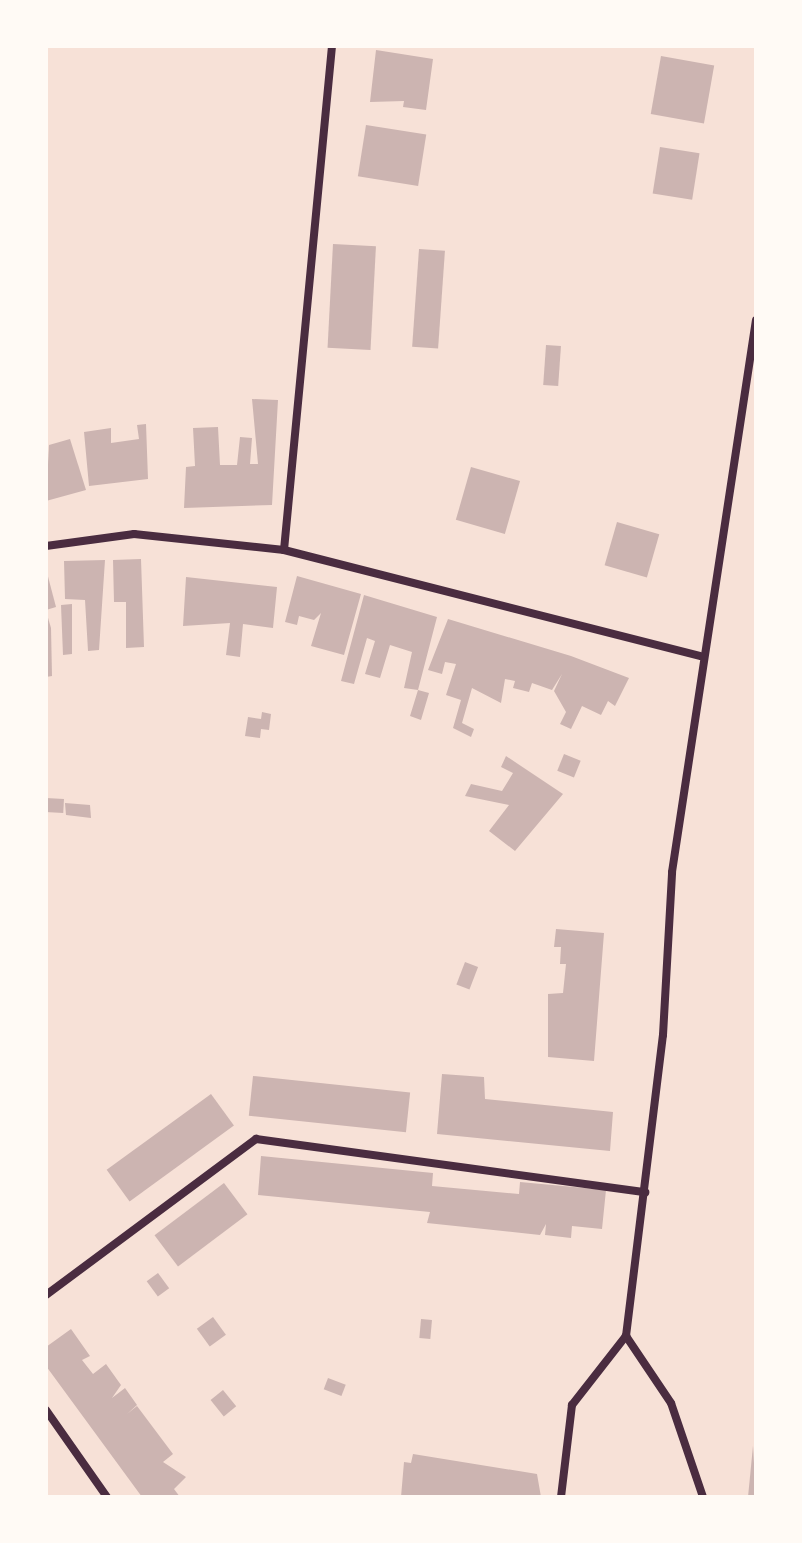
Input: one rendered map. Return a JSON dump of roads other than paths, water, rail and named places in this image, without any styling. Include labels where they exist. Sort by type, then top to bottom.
[{"type":"street","points":[[284,550],[332,46]]},
{"type":"street","points":[[561,1497],[572,1405],[626,1336],[645,1192],[672,872],[700,656],[756,320]]},
{"type":"street","points":[[46,546],[134,534],[284,550],[700,656]]},
{"type":"street","points":[[46,1295],[256,1139],[645,1192]]},
{"type":"street","points":[[626,1336],[671,1403],[703,1497]]},
{"type":"street","points":[[46,1410],[107,1497]]}]
